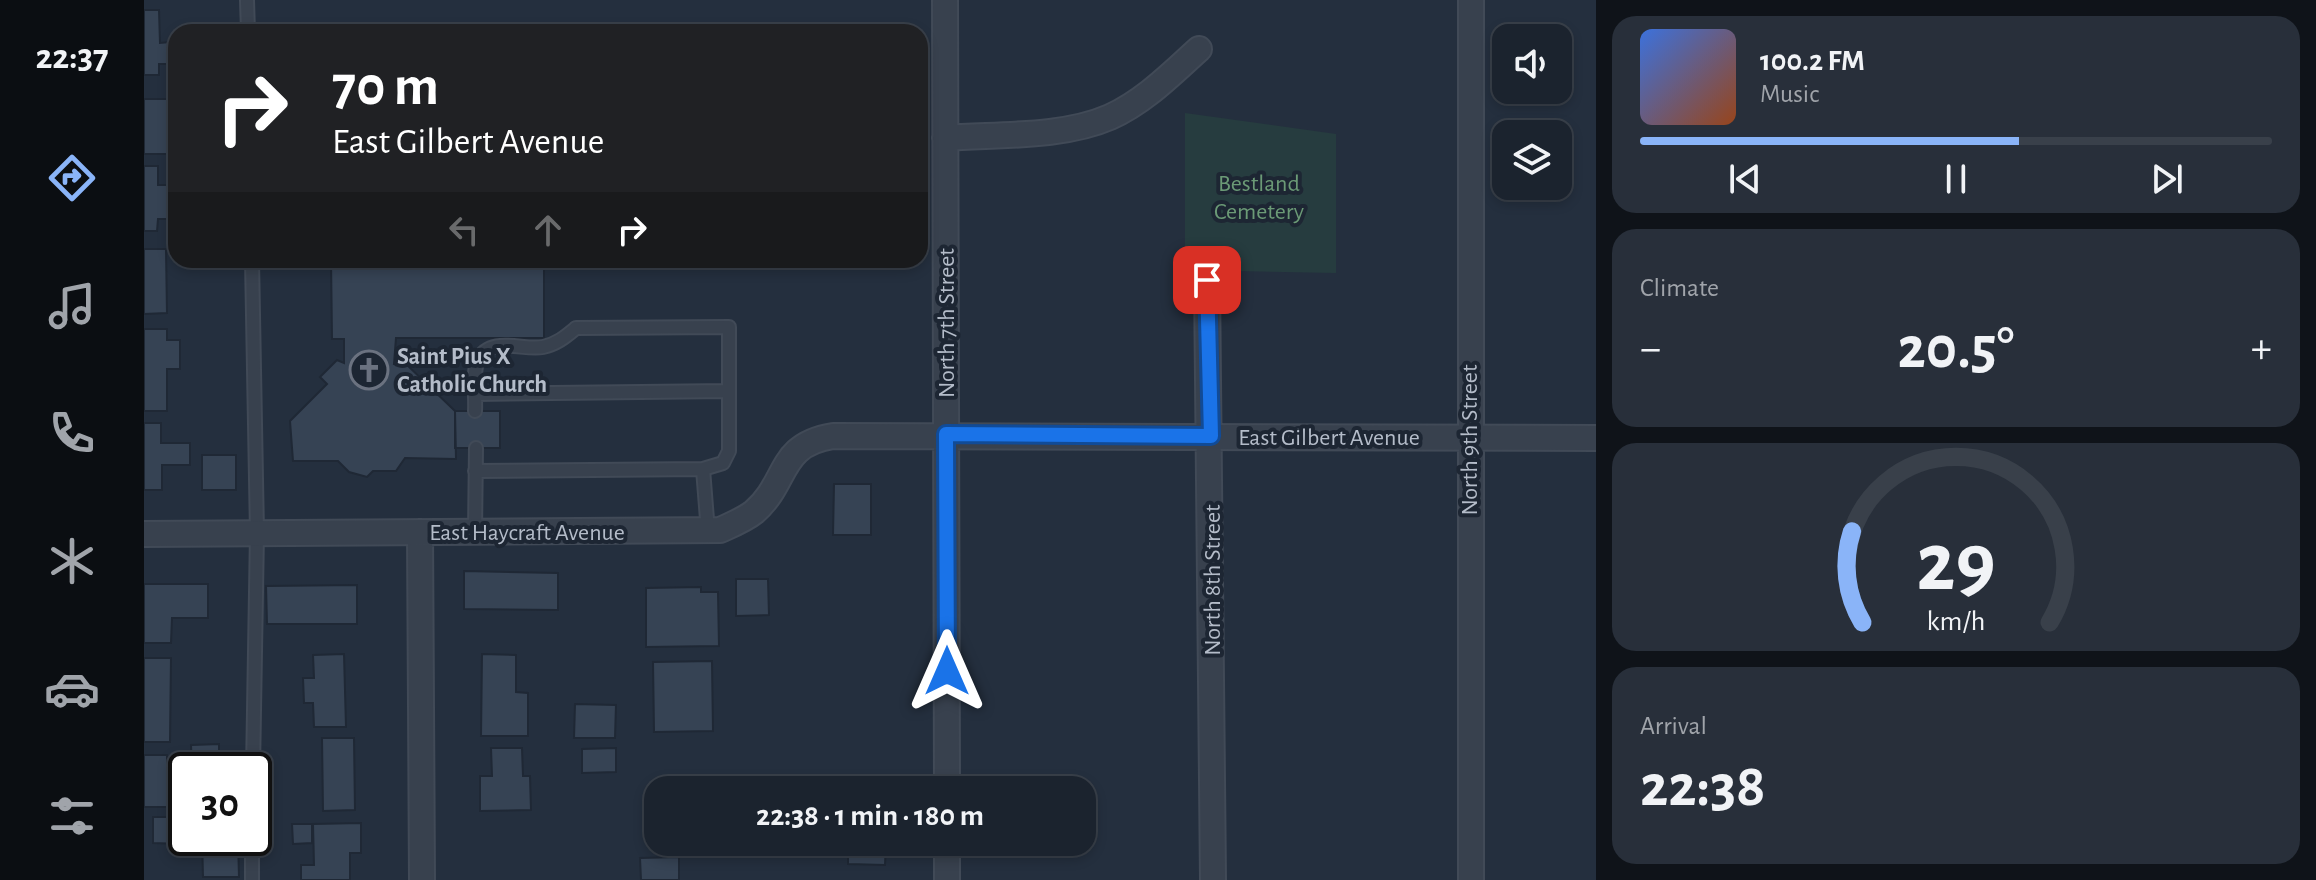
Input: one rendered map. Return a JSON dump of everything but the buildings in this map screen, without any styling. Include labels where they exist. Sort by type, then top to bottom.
[{"type":"street","name":"North 7th Street","points":[[945,0],[947,776]]},
{"type":"street","name":"North 9th Street","points":[[1471,0],[1471,880]]},
{"type":"street","points":[[945,138],[1067,128],[1110,117],[1151,92],[1199,49]]},
{"type":"street","name":"North 8th Street","points":[[1207,280],[1211,436],[1213,880]]},
{"type":"street","name":"East Gilbert Avenue","points":[[869,435],[1596,438]]},
{"type":"street","name":"East Haycraft Avenue","points":[[144,534],[708,532],[720,530],[754,512],[799,447],[823,437],[869,435]]},
{"type":"street","points":[[420,532],[422,880]]},
{"type":"street","points":[[947,856],[947,880]]},
{"type":"lane","points":[[247,0],[248,24]]},
{"type":"lane","points":[[252,268],[257,533],[253,752]]},
{"type":"lane","points":[[475,411],[477,361],[487,349],[501,345],[540,348],[558,343],[576,328],[729,327],[729,451],[723,463],[703,469],[475,471]]},
{"type":"lane","points":[[476,394],[729,391]]},
{"type":"lane","points":[[475,532],[476,448]]},
{"type":"lane","points":[[703,469],[708,532]]},
{"type":"lane","points":[[252,856],[252,880]]},
{"type":"green space","name":"Bestland Cemetery","points":[[1185,113],[1336,134],[1336,273],[1185,270]]},
{"type":"place","name":"Saint Pius X Catholic Church","points":[[369,370]]},
{"type":"route","points":[[947,671],[946,434],[1211,436],[1207,280]]}]
